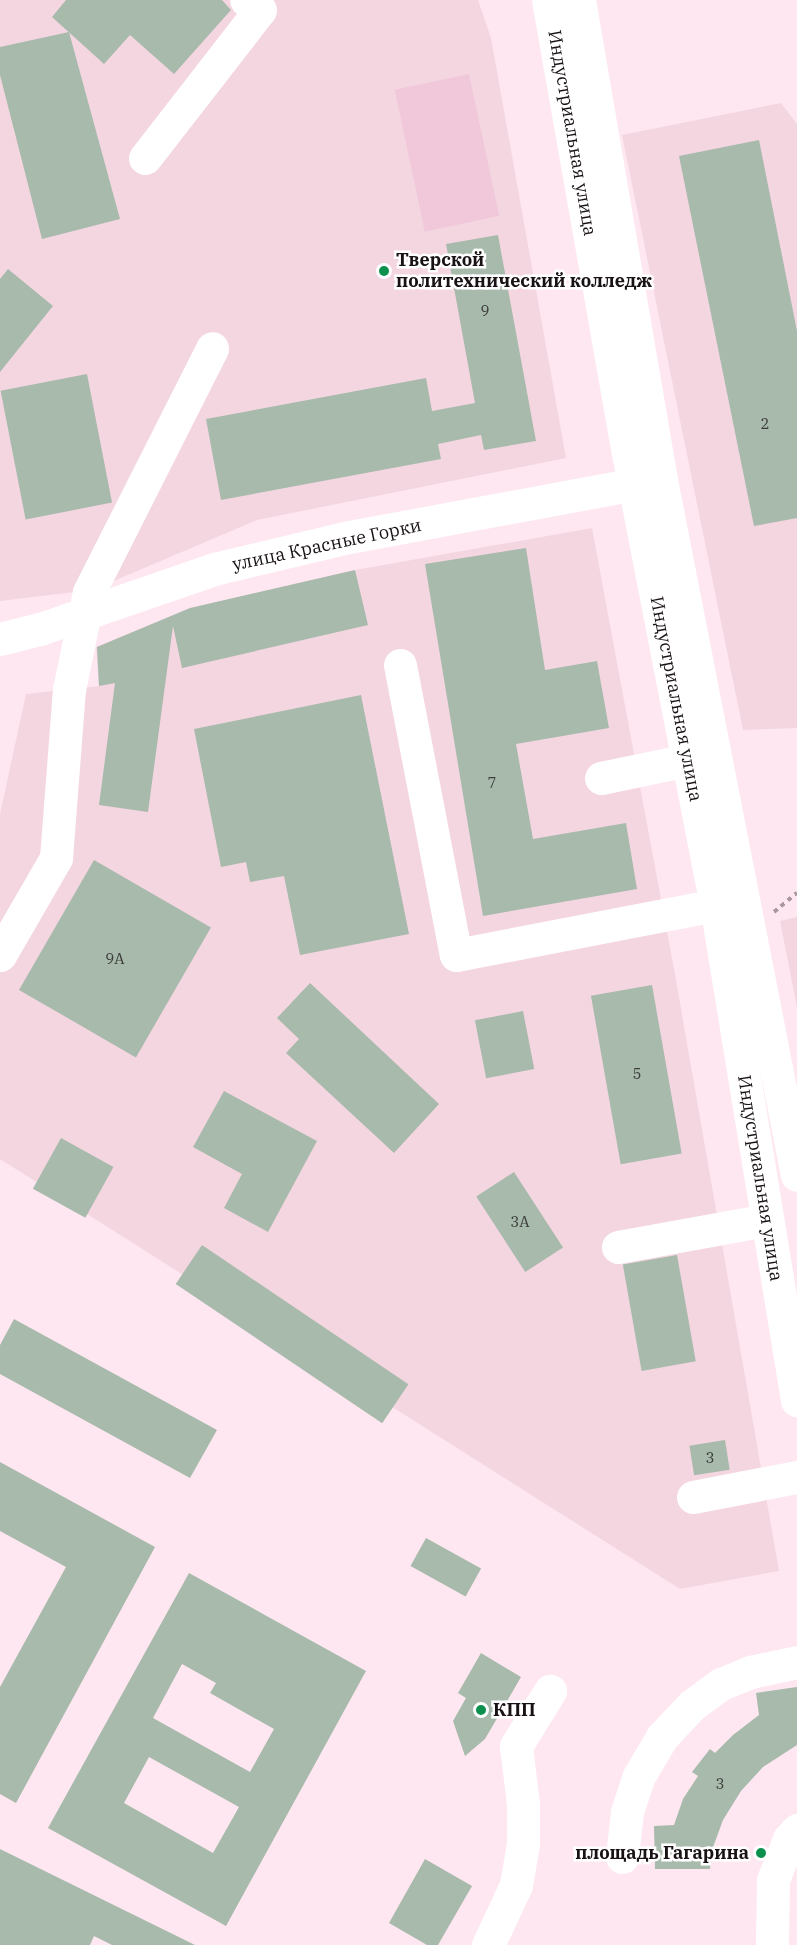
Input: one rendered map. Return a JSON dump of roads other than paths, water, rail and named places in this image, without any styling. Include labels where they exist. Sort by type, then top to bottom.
[{"type":"street","points":[[145,158],[260,10],[246,0]]},
{"type":"street","name":"Индустриальная улица","points":[[548,0],[648,482],[797,1175]]},
{"type":"street","name":"Индустриальная улица","points":[[579,0],[688,760],[716,905],[766,1220],[793,1354],[797,1400]]},
{"type":"street","points":[[0,955],[56,858],[69,690],[89,592],[212,348]]},
{"type":"street","name":"улица Красные Горки","points":[[0,639],[83,615],[214,569],[356,536],[648,482]]},
{"type":"street","points":[[400,665],[456,955],[716,905]]},
{"type":"street","points":[[600,778],[688,760]]},
{"type":"street","points":[[618,1247],[766,1220]]},
{"type":"street","points":[[693,1497],[797,1477]]},
{"type":"street","points":[[622,1857],[627,1812],[639,1776],[662,1737],[692,1705],[722,1684],[750,1672],[797,1662]]},
{"type":"street","points":[[488,1945],[516,1885],[523,1844],[523,1804],[516,1746],[550,1691]]},
{"type":"street","points":[[772,1945],[773,1880],[789,1839],[797,1830]]},
{"type":"place","name":"Тверской политехнический колледж","points":[[384,271]]},
{"type":"place","name":"КПП","points":[[481,1710]]},
{"type":"place","name":"площадь Гагарина","points":[[761,1853]]}]
